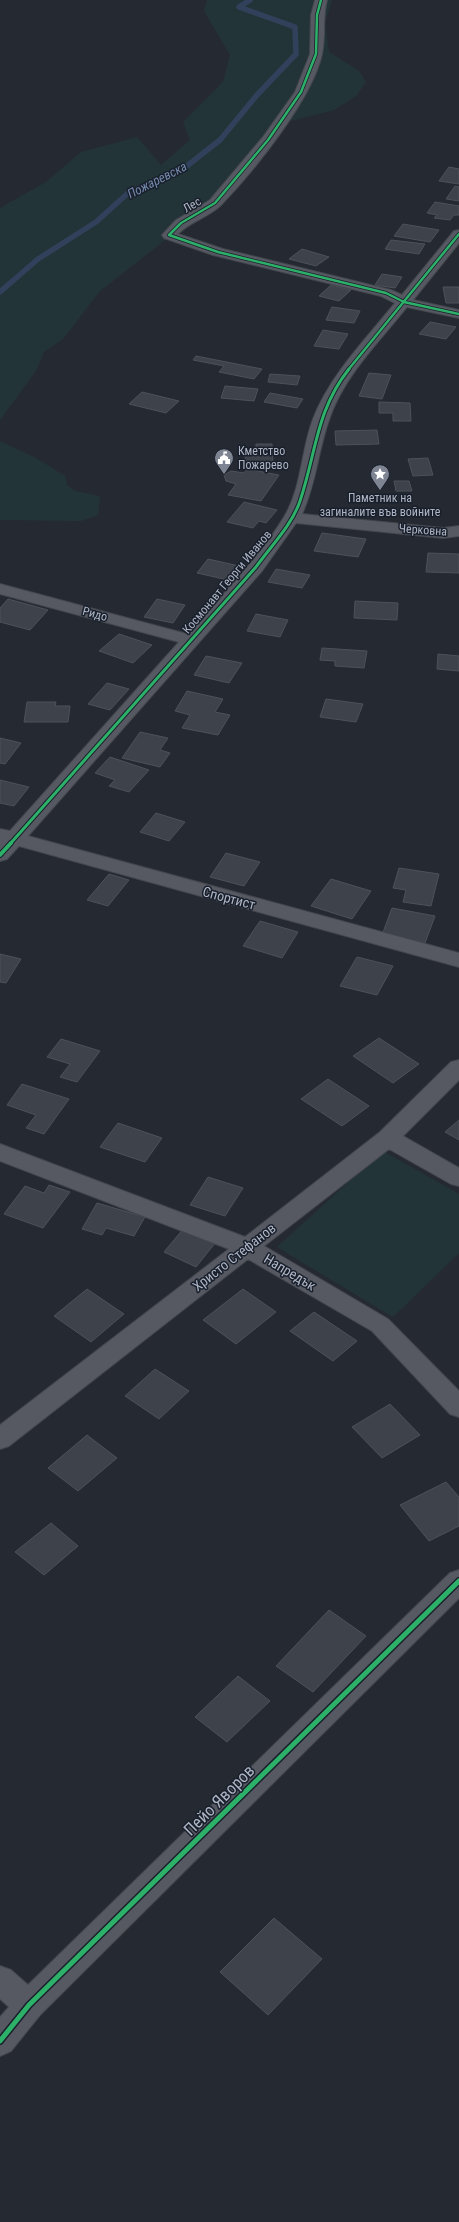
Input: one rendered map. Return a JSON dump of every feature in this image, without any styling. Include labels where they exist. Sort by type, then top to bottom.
[{"type":"street","name":"Лес","points":[[321,0],[317,15],[316,54],[301,92],[268,140],[215,204],[181,223],[169,235],[218,252],[386,293],[404,302]]},
{"type":"street","name":"Космонавт Георги Иванов","points":[[0,855],[7,837],[191,640],[256,567],[292,518],[300,501],[321,419],[338,382],[459,234]]},
{"type":"street","points":[[404,302],[459,314]]},
{"type":"street","name":"Черковна","points":[[292,518],[443,533],[459,531]]},
{"type":"street","name":"Ридо","points":[[0,588],[191,640]]},
{"type":"street","name":"Спортист","points":[[7,837],[459,960]]},
{"type":"street","name":"Христо Стефанов","points":[[0,1438],[388,1138],[459,1067]]},
{"type":"street","points":[[388,1138],[459,1178]]},
{"type":"street","name":"Напредък","points":[[0,1152],[247,1247],[380,1325],[459,1407]]},
{"type":"street","name":"Пейо Яворов","points":[[0,2041],[29,2006],[459,1581]]},
{"type":"street","points":[[0,1980],[29,2006]]},
{"type":"shaded area","points":[[207,0],[332,0],[325,23],[329,52],[359,71],[366,82],[356,96],[334,110],[283,123],[235,184],[221,207],[179,229],[99,292],[64,338],[44,352],[36,371],[0,420],[0,208],[46,182],[81,152],[137,137],[161,165],[190,140],[183,122],[223,82],[230,55],[204,11]]},
{"type":"shaded area","points":[[0,441],[36,458],[65,476],[67,485],[75,491],[100,496],[98,515],[81,521],[0,520]]},
{"type":"shaded area","points":[[383,1151],[459,1194],[459,1253],[393,1317],[277,1247]]},
{"type":"building","points":[[449,167],[459,169],[459,184],[439,181]]},
{"type":"building","points":[[455,186],[459,187],[459,201],[446,199]]},
{"type":"building","points":[[435,202],[459,206],[459,215],[454,215],[450,220],[434,218],[437,215],[427,213]]},
{"type":"building","points":[[403,224],[439,230],[430,242],[394,236]]},
{"type":"building","points":[[391,240],[425,244],[419,254],[385,249]]},
{"type":"building","points":[[302,249],[329,257],[316,266],[289,259]]},
{"type":"building","points":[[382,274],[402,277],[395,288],[375,285]]},
{"type":"building","points":[[331,285],[351,290],[339,301],[319,296]]},
{"type":"building","points":[[443,287],[459,287],[459,303],[446,303]]},
{"type":"building","points":[[332,307],[360,311],[354,323],[326,320]]},
{"type":"building","points":[[430,322],[456,327],[446,339],[419,334]]},
{"type":"building","points":[[323,330],[348,334],[339,349],[314,346]]},
{"type":"building","points":[[196,356],[262,369],[254,379],[219,372],[224,366],[193,360]]},
{"type":"building","points":[[369,373],[391,375],[382,399],[359,396]]},
{"type":"building","points":[[270,374],[300,376],[297,385],[268,382]]},
{"type":"building","points":[[225,386],[258,389],[254,401],[221,398]]},
{"type":"building","points":[[142,392],[179,401],[166,413],[129,404]]},
{"type":"building","points":[[270,393],[303,399],[297,408],[264,402]]},
{"type":"building","points":[[379,402],[410,403],[411,421],[393,421],[393,413],[379,413]]},
{"type":"building","points":[[377,430],[379,444],[336,445],[335,431]]},
{"type":"building","points":[[256,444],[272,444],[273,464],[245,464],[245,452],[256,452]]},
{"type":"building","points":[[428,458],[433,475],[413,476],[408,459]]},
{"type":"building","points":[[247,469],[279,475],[261,501],[228,495],[236,484],[226,481],[224,475],[231,471],[244,473]]},
{"type":"building","points":[[394,481],[409,481],[412,491],[396,491]]},
{"type":"building","points":[[244,502],[277,510],[266,523],[259,521],[253,528],[227,522]]},
{"type":"building","points":[[322,533],[366,539],[358,557],[314,551]]},
{"type":"building","points":[[428,553],[459,554],[459,573],[426,572]]},
{"type":"building","points":[[208,559],[239,566],[228,580],[197,573]]},
{"type":"building","points":[[276,569],[310,575],[302,588],[268,582]]},
{"type":"building","points":[[8,599],[48,610],[30,630],[0,622],[0,608]]},
{"type":"building","points":[[157,599],[185,605],[173,623],[144,617]]},
{"type":"building","points":[[355,601],[398,603],[397,620],[354,618]]},
{"type":"building","points":[[256,614],[288,620],[280,637],[247,631]]},
{"type":"building","points":[[119,634],[152,645],[133,663],[99,651]]},
{"type":"building","points":[[322,648],[367,651],[364,668],[335,666],[335,661],[320,660]]},
{"type":"building","points":[[438,654],[459,656],[459,671],[437,669]]},
{"type":"building","points":[[206,656],[242,663],[229,683],[194,675]]},
{"type":"building","points":[[107,683],[129,689],[110,710],[88,704]]},
{"type":"building","points":[[187,691],[223,699],[215,712],[230,715],[218,735],[182,728],[190,715],[175,711]]},
{"type":"building","points":[[326,699],[363,704],[356,722],[320,717]]},
{"type":"building","points":[[27,702],[56,702],[55,706],[70,706],[68,722],[24,722]]},
{"type":"building","points":[[140,732],[168,738],[160,750],[170,753],[160,767],[122,758]]},
{"type":"building","points":[[0,738],[21,743],[5,764],[0,763]]},
{"type":"building","points":[[110,757],[149,770],[129,792],[109,786],[115,780],[95,773]]},
{"type":"building","points":[[0,780],[29,787],[14,806],[0,803]]},
{"type":"building","points":[[156,813],[185,822],[169,841],[140,832]]},
{"type":"building","points":[[226,853],[260,862],[244,886],[210,877]]},
{"type":"building","points":[[399,868],[439,874],[431,906],[403,902],[406,890],[393,888]]},
{"type":"building","points":[[109,874],[129,880],[108,906],[87,900]]},
{"type":"building","points":[[331,879],[371,891],[352,919],[311,906]]},
{"type":"building","points":[[392,908],[435,916],[425,943],[382,935]]},
{"type":"building","points":[[260,921],[298,932],[282,958],[243,946]]},
{"type":"building","points":[[0,954],[21,959],[6,983],[0,982]]},
{"type":"building","points":[[357,957],[393,966],[377,995],[340,986]]},
{"type":"building","points":[[379,1038],[419,1064],[393,1083],[353,1056]]},
{"type":"building","points":[[61,1039],[100,1051],[77,1082],[60,1077],[70,1064],[47,1057]]},
{"type":"building","points":[[328,1079],[369,1106],[342,1126],[301,1099]]},
{"type":"building","points":[[22,1084],[69,1099],[44,1134],[26,1128],[36,1115],[7,1105]]},
{"type":"building","points":[[459,1120],[459,1140],[445,1132]]},
{"type":"building","points":[[118,1123],[162,1138],[145,1162],[100,1147]]},
{"type":"building","points":[[208,1177],[243,1188],[225,1216],[190,1205]]},
{"type":"building","points":[[49,1185],[70,1192],[43,1228],[4,1214],[25,1186],[44,1193]]},
{"type":"building","points":[[97,1203],[145,1217],[134,1236],[106,1228],[102,1235],[82,1229]]},
{"type":"building","points":[[184,1228],[216,1242],[196,1267],[164,1252]]},
{"type":"building","points":[[87,1289],[124,1314],[91,1342],[54,1316]]},
{"type":"building","points":[[243,1289],[276,1312],[236,1344],[203,1320]]},
{"type":"building","points":[[314,1312],[357,1341],[333,1361],[290,1331]]},
{"type":"building","points":[[155,1369],[189,1391],[159,1419],[125,1396]]},
{"type":"building","points":[[390,1404],[420,1435],[382,1458],[352,1427]]},
{"type":"building","points":[[87,1435],[117,1458],[78,1491],[48,1468]]},
{"type":"building","points":[[446,1482],[459,1497],[459,1526],[429,1541],[400,1505]]},
{"type":"building","points":[[51,1523],[78,1546],[44,1575],[15,1552]]},
{"type":"building","points":[[329,1610],[366,1636],[313,1692],[276,1666]]},
{"type":"building","points":[[238,1676],[270,1701],[227,1742],[195,1717]]},
{"type":"building","points":[[274,1918],[322,1959],[268,2015],[220,1972]]},
{"type":"waterway","name":"Пожаревска","points":[[0,292],[38,259],[96,222],[128,193],[183,169],[220,140],[257,95],[296,54],[295,27],[239,7],[250,0]]},
{"type":"cycle path","points":[[321,0],[317,15],[316,54],[301,92],[268,140],[215,203],[181,223],[169,235],[218,252],[386,293],[404,302],[459,314]]},
{"type":"cycle path","points":[[0,855],[256,567],[292,518],[300,501],[321,419],[339,382],[459,234]]},
{"type":"cycle path","points":[[0,2041],[29,2005],[459,1581]]},
{"type":"place","name":"Кметство Пожарево","points":[[224,475]]},
{"type":"place","name":"Паметник на загиналите във войните","points":[[380,491]]}]
